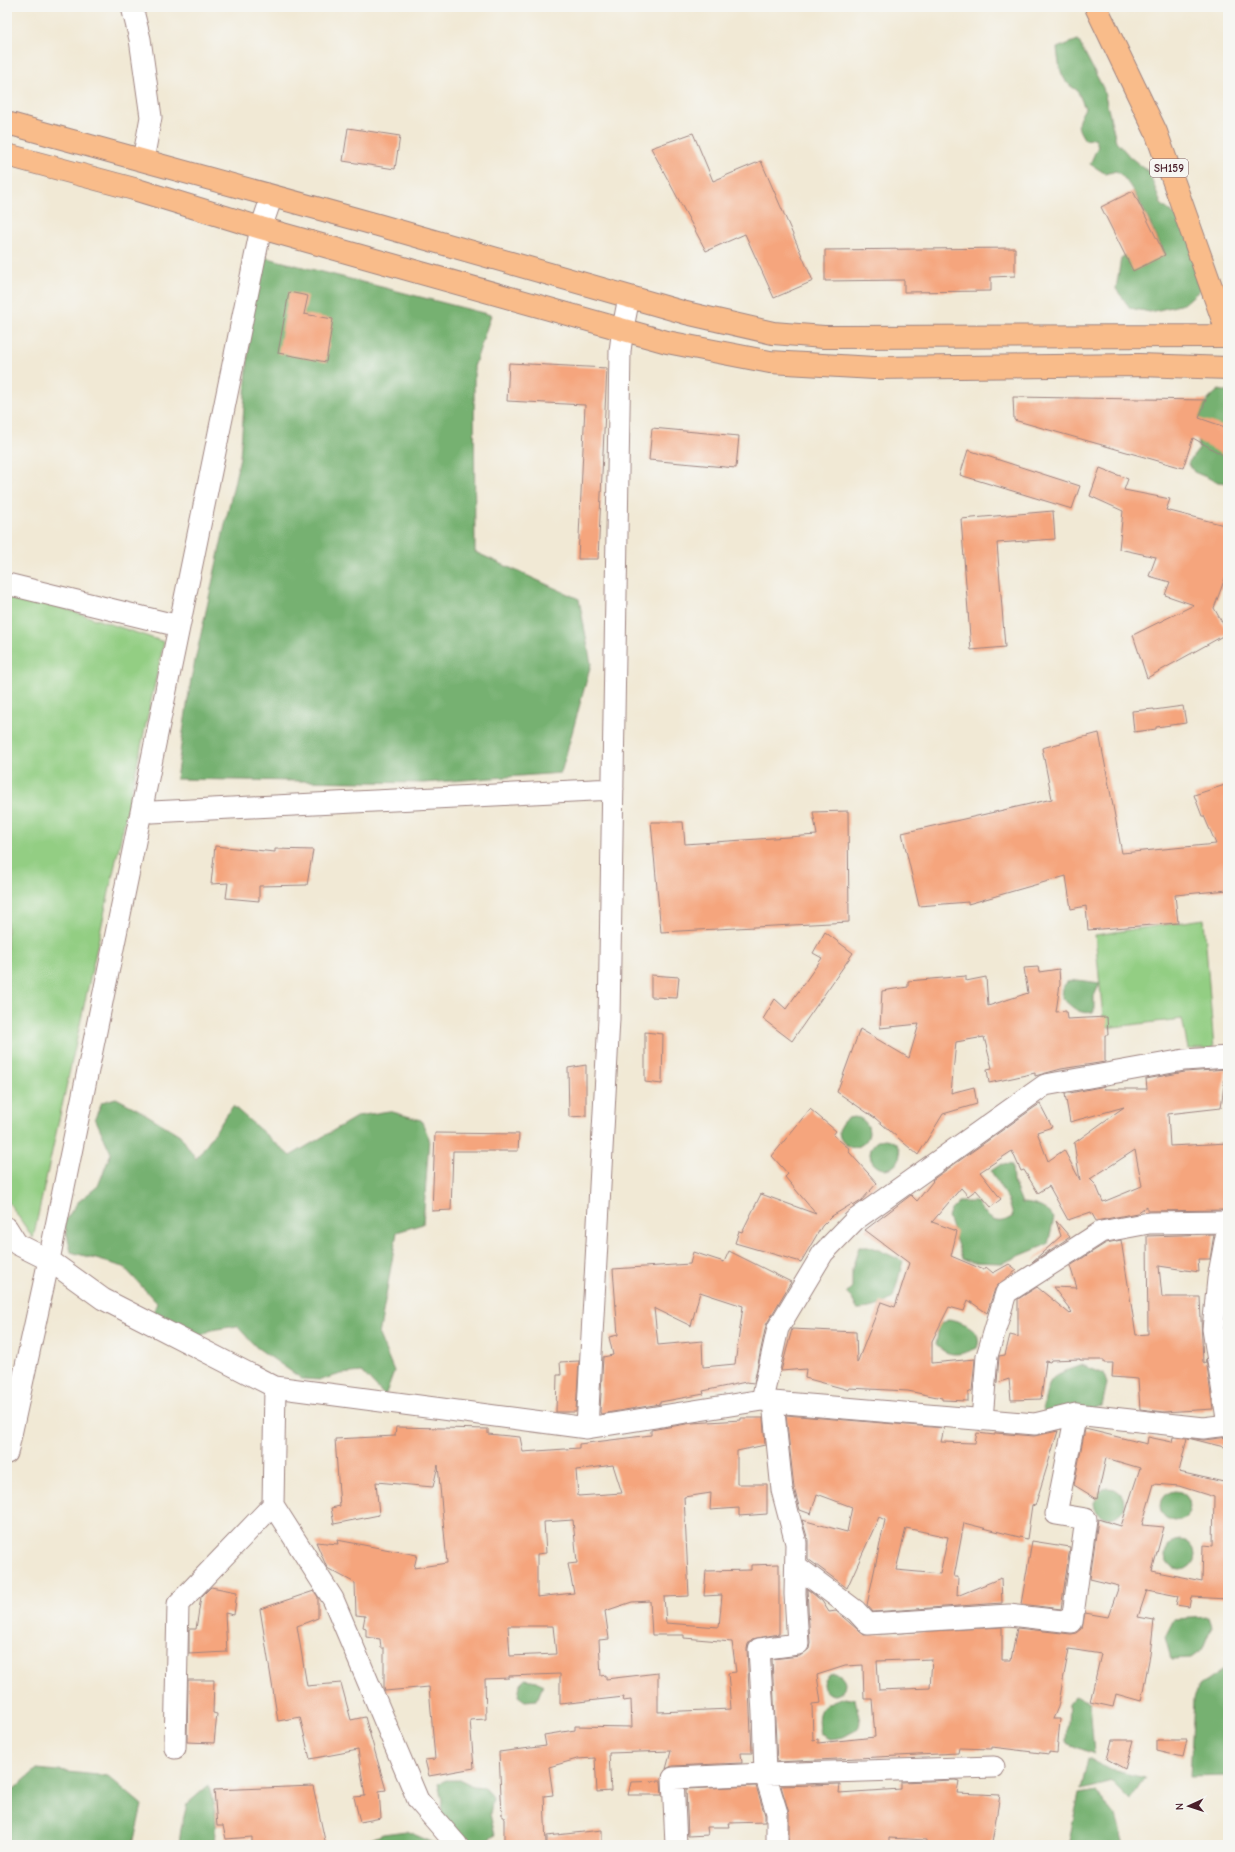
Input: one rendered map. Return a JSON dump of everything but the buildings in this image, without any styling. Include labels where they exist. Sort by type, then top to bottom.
[{"type":"main road","name":"SH159","points":[[1096,7],[1156,132],[1228,335]]},
{"type":"main road","points":[[7,123],[686,313],[773,333],[824,337],[1228,335]]},
{"type":"main road","points":[[7,155],[134,189],[261,228],[623,328],[667,342],[770,362],[874,368],[1139,365],[1228,368]]},
{"type":"main road","points":[[770,362],[773,333]]},
{"type":"street","points":[[132,7],[140,38],[151,117],[143,160]]},
{"type":"street","points":[[7,1453],[49,1260],[261,228],[272,196]]},
{"type":"street","points":[[587,1428],[609,1019],[620,351],[629,297]]},
{"type":"street","points":[[7,584],[179,626]]},
{"type":"street","points":[[152,812],[613,789]]},
{"type":"street","points":[[777,1845],[777,1813],[765,1774],[759,1649],[798,1644],[796,1543],[782,1490],[768,1401],[778,1328],[823,1253],[855,1220],[1045,1085],[1184,1060],[1228,1057]]},
{"type":"street","points":[[982,1420],[987,1356],[1006,1293],[1101,1232],[1149,1223],[1228,1222]]},
{"type":"street","points":[[7,1228],[17,1244],[49,1260],[103,1299],[275,1387],[587,1428],[768,1401],[1035,1424],[1076,1414],[1203,1428],[1228,1425],[1213,1329],[1218,1279],[1228,1226]]},
{"type":"street","points":[[275,1387],[273,1505],[333,1599],[418,1800],[457,1845]]},
{"type":"street","points":[[796,1566],[856,1611],[868,1624],[1009,1615],[1072,1622],[1086,1519],[1056,1514],[1076,1414]]},
{"type":"street","points":[[175,1748],[178,1604],[273,1505]]},
{"type":"street","points":[[676,1845],[673,1778],[994,1767]]},
{"type":"green space","points":[[1078,40],[1103,88],[1116,141],[1130,157],[1149,172],[1161,204],[1183,222],[1200,259],[1200,290],[1184,304],[1150,312],[1130,308],[1116,289],[1121,258],[1130,252],[1165,254],[1136,196],[1123,176],[1116,171],[1106,174],[1090,164],[1098,146],[1095,138],[1085,140],[1078,127],[1080,117],[1085,108],[1077,90],[1071,87],[1061,72],[1057,48]]},
{"type":"green space","points":[[256,255],[491,315],[474,367],[475,552],[579,599],[591,664],[561,773],[423,783],[176,779],[191,679],[240,457]]},
{"type":"green space","points":[[1219,390],[1228,392],[1228,483],[1218,482],[1194,472],[1188,463],[1199,449],[1199,416],[1211,396]]},
{"type":"green space","points":[[7,598],[51,604],[164,642],[33,1238],[7,1200]]},
{"type":"green space","points":[[1204,919],[1214,1049],[1188,1049],[1182,1019],[1104,1028],[1095,935]]},
{"type":"green space","points":[[1077,980],[1100,983],[1094,996],[1094,1012],[1080,1012],[1062,998],[1063,987],[1067,982]]},
{"type":"green space","points":[[116,1098],[180,1135],[196,1159],[233,1106],[290,1156],[358,1116],[389,1111],[421,1120],[429,1138],[423,1224],[397,1232],[379,1335],[394,1371],[385,1396],[362,1372],[341,1374],[321,1380],[302,1379],[256,1347],[237,1326],[211,1330],[199,1337],[152,1315],[157,1303],[124,1267],[71,1252],[64,1222],[78,1202],[98,1186],[111,1153],[95,1118],[102,1102]]},
{"type":"green space","points":[[854,1117],[860,1118],[868,1126],[868,1138],[860,1146],[854,1147],[848,1146],[840,1138],[839,1132],[840,1126],[848,1118]]},
{"type":"green space","points":[[885,1139],[891,1140],[899,1148],[899,1160],[891,1168],[885,1169],[879,1168],[871,1160],[870,1154],[871,1148],[879,1140]]},
{"type":"green space","points":[[1001,1164],[1012,1165],[1013,1181],[1022,1203],[1040,1207],[1054,1218],[1048,1244],[1002,1263],[971,1262],[962,1258],[948,1217],[950,1211],[959,1202],[976,1202],[988,1216],[996,1221],[1007,1220],[1013,1216],[1009,1202],[991,1171]]},
{"type":"green space","points":[[859,1247],[872,1247],[903,1261],[893,1298],[876,1306],[857,1309],[852,1299],[846,1293],[852,1287],[852,1269]]},
{"type":"green space","points":[[949,1319],[961,1322],[975,1332],[978,1336],[977,1348],[960,1354],[950,1354],[936,1345],[939,1326]]},
{"type":"green space","points":[[1082,1365],[1104,1374],[1107,1383],[1102,1406],[1052,1422],[1043,1409],[1047,1389],[1050,1383],[1057,1375]]},
{"type":"green space","points":[[1109,1488],[1115,1489],[1123,1497],[1123,1509],[1115,1517],[1109,1518],[1103,1517],[1095,1509],[1094,1503],[1095,1497],[1103,1489]]},
{"type":"green space","points":[[1175,1491],[1181,1492],[1189,1500],[1189,1512],[1181,1520],[1175,1521],[1169,1520],[1161,1512],[1160,1506],[1161,1500],[1169,1492]]},
{"type":"green space","points":[[1180,1540],[1186,1541],[1194,1549],[1194,1561],[1186,1569],[1180,1570],[1174,1569],[1166,1561],[1165,1555],[1166,1549],[1174,1541]]},
{"type":"green space","points":[[1209,1617],[1212,1626],[1202,1650],[1191,1658],[1171,1659],[1165,1637],[1174,1619]]},
{"type":"green space","points":[[1228,1666],[1228,1776],[1190,1777],[1194,1699],[1199,1686]]},
{"type":"green space","points":[[834,1673],[842,1676],[845,1684],[842,1692],[834,1695],[826,1692],[823,1684],[826,1676]]},
{"type":"green space","points":[[525,1679],[537,1681],[543,1685],[537,1700],[525,1701],[518,1696],[520,1684]]},
{"type":"green space","points":[[1075,1696],[1090,1702],[1094,1754],[1066,1743],[1068,1704]]},
{"type":"green space","points":[[845,1697],[855,1699],[860,1722],[858,1729],[843,1737],[831,1739],[820,1733],[818,1718],[822,1708],[831,1702]]},
{"type":"green space","points":[[1088,1758],[1111,1770],[1145,1778],[1130,1800],[1112,1782],[1081,1790]]},
{"type":"green space","points":[[37,1769],[108,1776],[142,1805],[133,1845],[7,1845],[7,1795]]},
{"type":"green space","points":[[446,1780],[461,1780],[473,1786],[483,1787],[493,1798],[490,1814],[495,1835],[481,1845],[445,1826],[440,1821],[442,1800],[438,1784]]},
{"type":"green space","points":[[209,1785],[216,1817],[214,1845],[179,1845],[181,1828],[187,1804]]},
{"type":"green space","points":[[1096,1791],[1116,1816],[1124,1845],[1068,1845],[1079,1794]]},
{"type":"green space","points":[[406,1831],[439,1845],[347,1845],[347,1843],[369,1840],[383,1834]]}]
